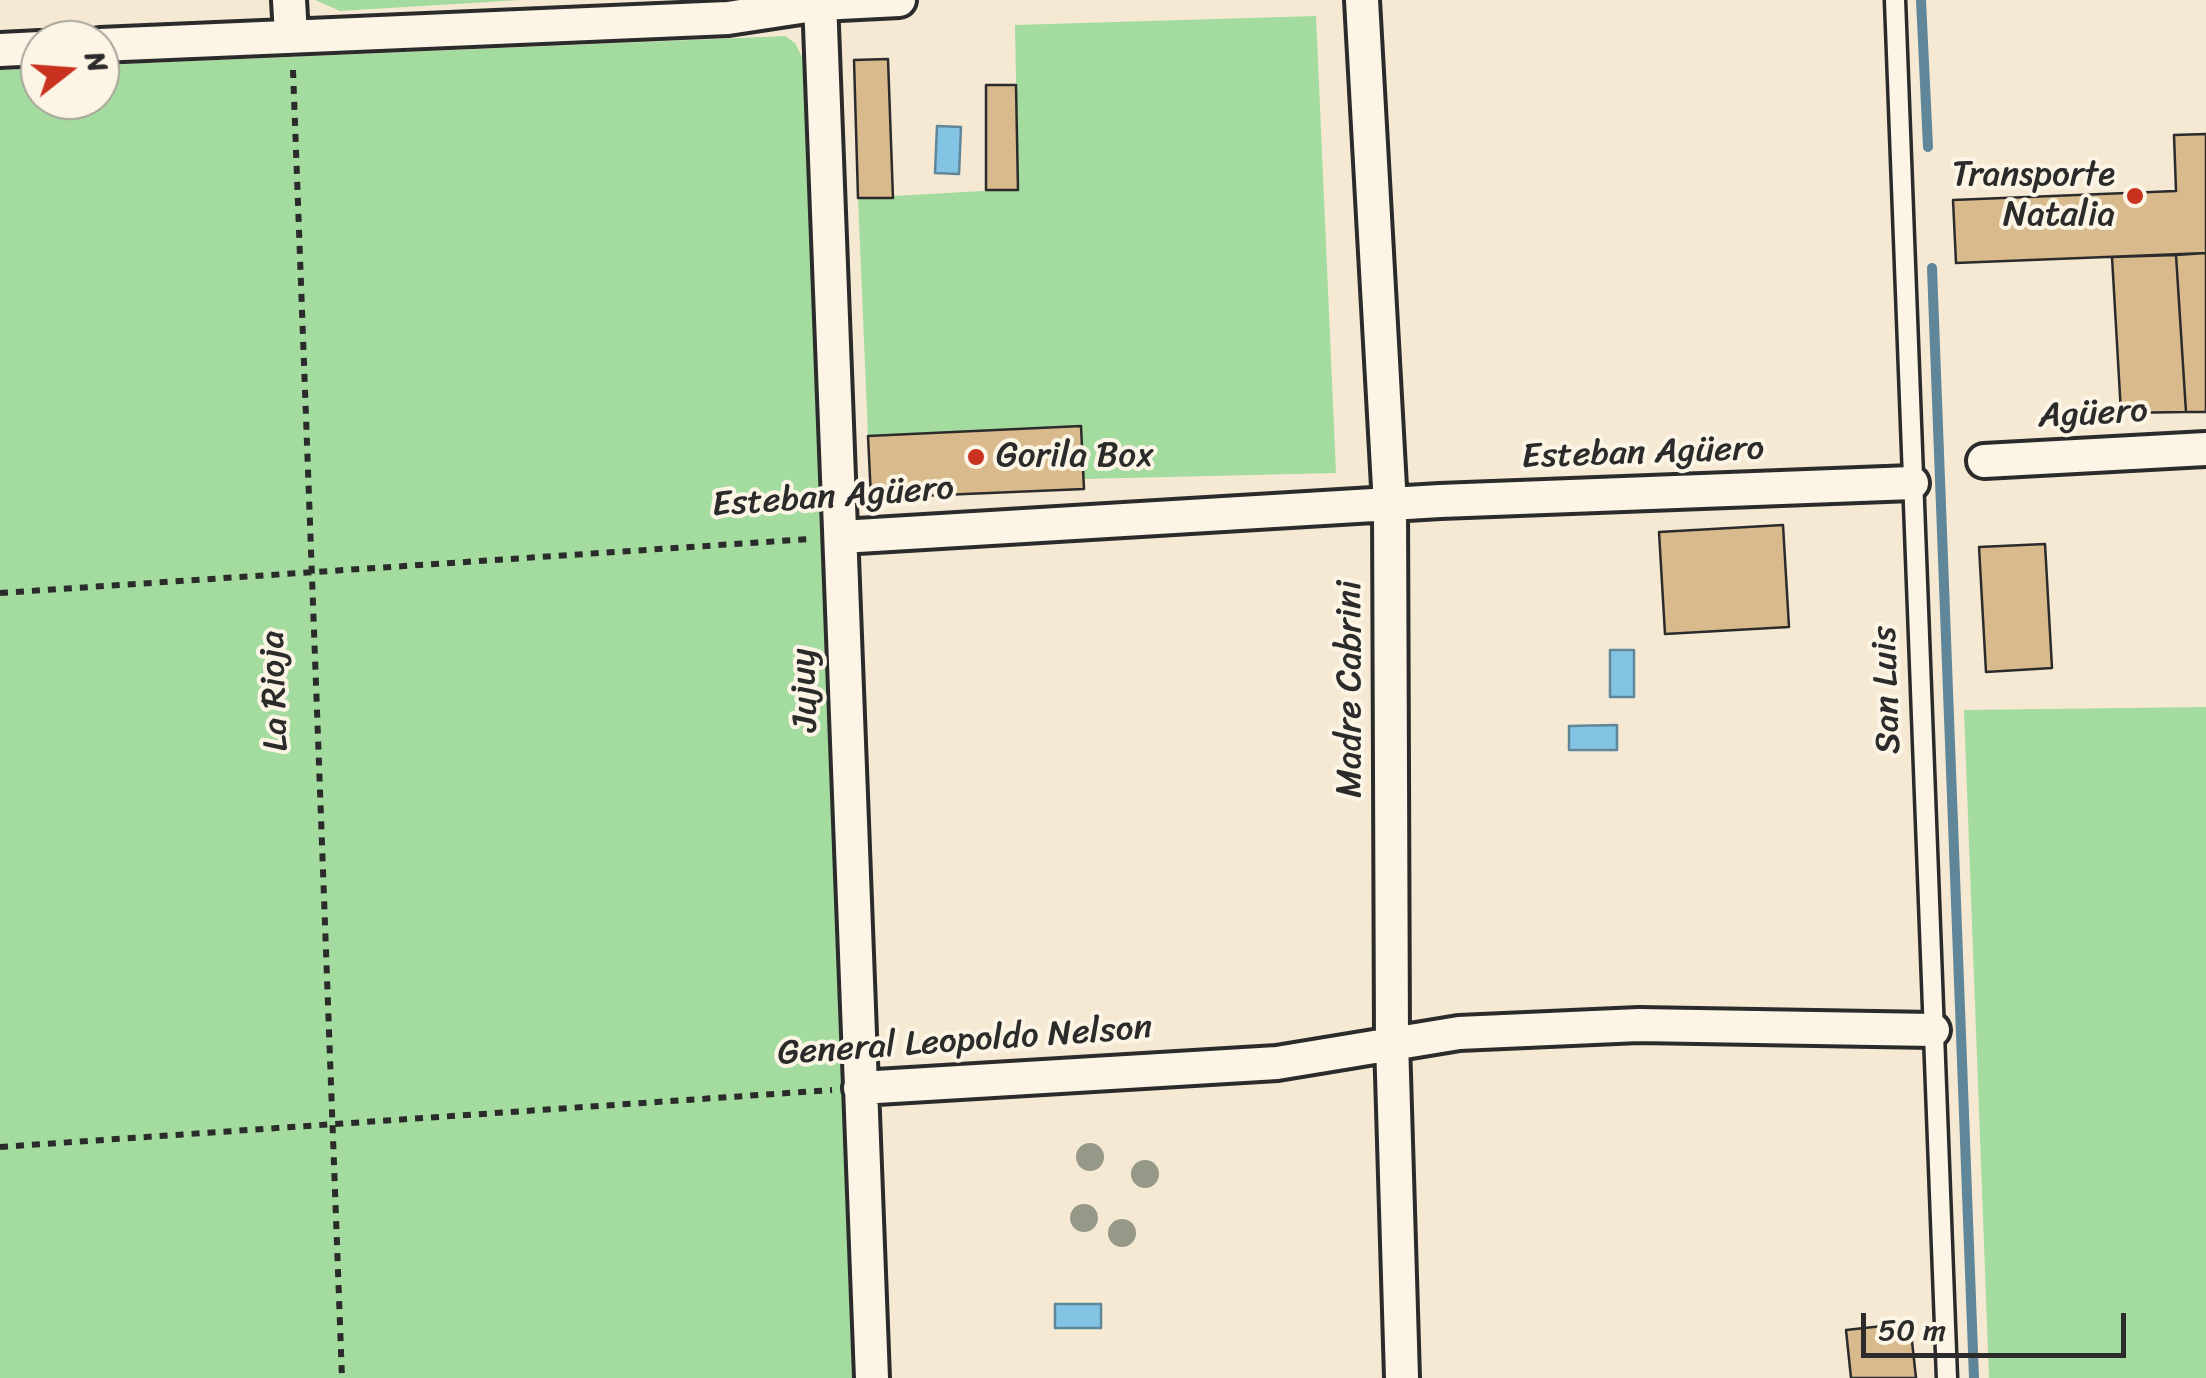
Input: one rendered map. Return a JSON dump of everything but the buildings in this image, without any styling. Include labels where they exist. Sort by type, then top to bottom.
[{"type":"street","points":[[290,0],[291,36]]},
{"type":"street","points":[[120,44],[728,18],[820,2],[898,0]]},
{"type":"street","name":"Madre Cabrini","points":[[1362,0],[1390,505],[1392,1041],[1402,1378]]},
{"type":"street","name":"Jujuy","points":[[820,2],[872,1378]]},
{"type":"street","name":"Agüero","points":[[1984,460],[2206,449]]},
{"type":"street","name":"Esteban Agüero","points":[[841,536],[1390,505],[1912,484]]},
{"type":"street","name":"General Leopoldo Nelson","points":[[860,1088],[1277,1063],[1392,1041],[1459,1033],[1639,1024],[1933,1030]]},
{"type":"lane","name":"San Luis","points":[[1895,0],[1947,1378]]},
{"type":"path","name":"La Rioja","points":[[291,36],[342,1378]]},
{"type":"path","name":"Esteban Agüero","points":[[0,593],[841,536]]},
{"type":"path","name":"General Leopoldo Nelson","points":[[0,1146],[860,1088]]},
{"type":"green space","points":[[315,0],[521,0],[340,11]]},
{"type":"green space","points":[[1316,16],[1336,473],[1083,479],[1080,426],[868,436],[858,198],[1018,189],[1015,25]]},
{"type":"green space","points":[[785,36],[795,43],[807,67],[852,1378],[0,1378],[0,70],[20,69],[20,120],[120,120],[120,64]]},
{"type":"green space","points":[[2206,707],[2206,1378],[1989,1378],[1964,710]]},
{"type":"water","points":[[937,126],[961,127],[959,174],[935,173]]},
{"type":"water","points":[[1610,650],[1634,650],[1634,697],[1610,697]]},
{"type":"water","points":[[1617,725],[1617,750],[1569,750],[1569,726]]},
{"type":"water","points":[[1055,1304],[1101,1304],[1101,1328],[1055,1328]]},
{"type":"waterway","points":[[1921,0],[1928,147]]},
{"type":"waterway","points":[[1932,268],[1974,1378]]},
{"type":"place","name":"Transporte Natalia","points":[[2135,196]]},
{"type":"place","name":"Gorila Box","points":[[976,457]]}]
